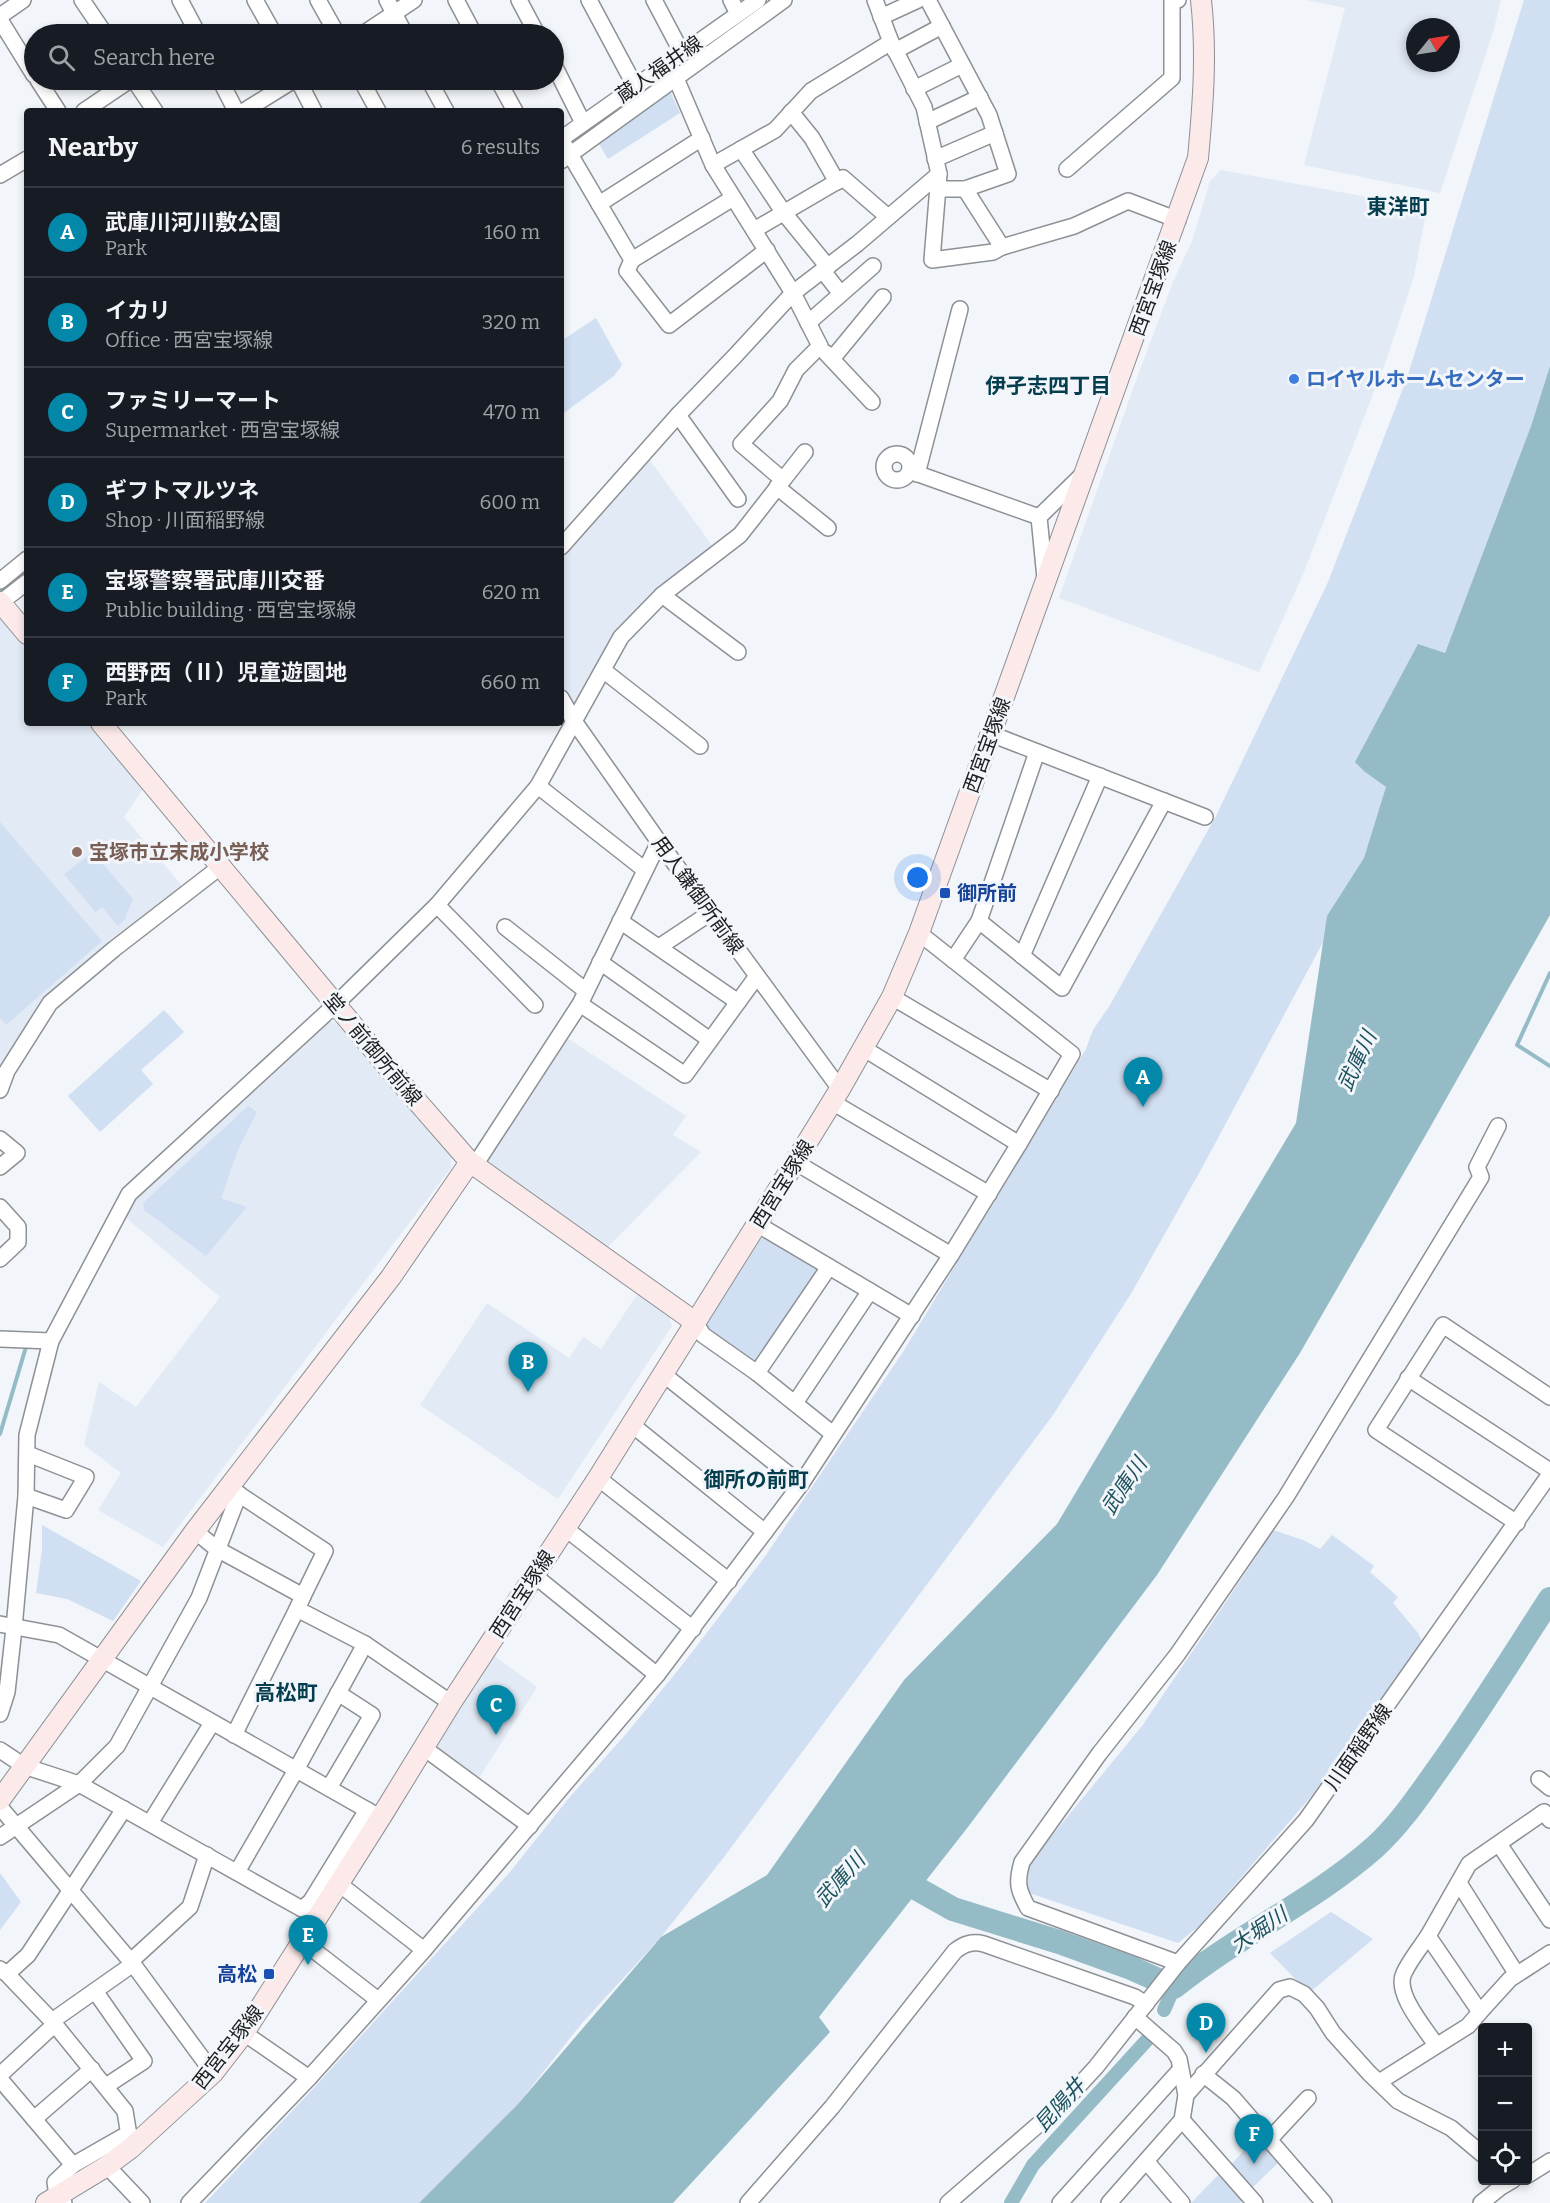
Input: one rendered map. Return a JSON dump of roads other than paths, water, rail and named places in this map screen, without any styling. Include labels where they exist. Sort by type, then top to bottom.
[{"type":"main road","name":"西宮宝塚線","points":[[56,2201],[107,2166],[130,2141],[213,2073],[244,2033],[338,1883],[374,1814],[424,1748],[757,1224],[836,1096],[892,997],[919,933],[1178,220],[1198,158],[1206,78],[1206,39],[1201,0]]},
{"type":"main road","points":[[0,602],[24,630]]},
{"type":"main road","name":"堂ノ前御所前線","points":[[103,726],[335,1005],[473,1163],[695,1322]]},
{"type":"main road","points":[[0,1800],[195,1531],[234,1491],[473,1163]]},
{"type":"street","points":[[23,0],[0,18],[24,58]]},
{"type":"street","points":[[82,0],[98,24]]},
{"type":"street","points":[[180,0],[193,24]]},
{"type":"street","points":[[255,0],[268,24]]},
{"type":"street","points":[[318,0],[331,24]]},
{"type":"street","points":[[373,24],[391,7],[414,0]]},
{"type":"street","points":[[456,0],[469,24]]},
{"type":"street","points":[[519,0],[532,24]]},
{"type":"street","points":[[589,0],[635,86]]},
{"type":"street","points":[[654,0],[676,57],[676,77],[713,165],[793,293],[820,346],[872,402]]},
{"type":"street","name":"蔵人福井線","points":[[564,148],[583,123],[676,57],[734,7],[758,0]]},
{"type":"street","points":[[632,260],[564,148],[676,77],[784,0]]},
{"type":"street","points":[[875,0],[893,47],[924,107],[938,174],[932,260],[993,252],[1002,247],[1074,226],[1128,201],[1178,220]]},
{"type":"street","points":[[881,17],[918,0]]},
{"type":"street","points":[[928,0],[989,115],[1008,174],[965,189]]},
{"type":"street","points":[[1067,169],[1172,78],[1172,1],[1178,0]]},
{"type":"street","points":[[391,7],[400,24]]},
{"type":"street","points":[[713,165],[775,130],[811,91],[893,47],[942,26]]},
{"type":"street","points":[[914,88],[962,65]]},
{"type":"street","points":[[564,85],[583,123]]},
{"type":"street","points":[[44,90],[56,108]]},
{"type":"street","points":[[89,108],[117,90]]},
{"type":"street","points":[[139,90],[153,108]]},
{"type":"street","points":[[225,90],[234,108]]},
{"type":"street","points":[[249,108],[279,90]]},
{"type":"street","points":[[302,90],[312,108]]},
{"type":"street","points":[[366,90],[376,108]]},
{"type":"street","points":[[434,90],[444,108]]},
{"type":"street","points":[[503,90],[513,108]]},
{"type":"street","points":[[927,122],[980,97]]},
{"type":"street","points":[[791,112],[812,138],[837,182]]},
{"type":"street","points":[[564,544],[678,415],[793,293],[826,269],[938,174],[995,133]]},
{"type":"street","points":[[599,204],[702,138]]},
{"type":"street","points":[[741,149],[784,213],[826,269],[841,294]]},
{"type":"street","points":[[0,175],[24,161]]},
{"type":"street","points":[[938,174],[965,189],[1002,247]]},
{"type":"street","points":[[754,230],[843,178],[888,217]]},
{"type":"street","points":[[734,198],[632,260],[627,271],[669,325],[767,250]]},
{"type":"street","points":[[808,323],[873,266]]},
{"type":"street","points":[[832,359],[883,297]]},
{"type":"street","points":[[960,309],[914,472],[1039,517]]},
{"type":"street","points":[[820,346],[795,370],[780,401],[741,444],[828,528]]},
{"type":"street","points":[[678,415],[738,499]]},
{"type":"street","points":[[0,1714],[7,1692],[7,1626],[26,1496],[27,1435],[51,1341],[129,1194],[335,1005],[437,905],[538,786],[621,637],[662,595],[740,535],[805,452]]},
{"type":"street","points":[[1039,517],[1087,470]]},
{"type":"street","points":[[1039,517],[1046,583]]},
{"type":"street","points":[[0,581],[24,562]]},
{"type":"street","points":[[0,602],[24,584]]},
{"type":"street","points":[[662,595],[738,652]]},
{"type":"street","points":[[603,670],[700,746]]},
{"type":"street","name":"用人鎌御所前線","points":[[564,703],[659,842],[757,976],[836,1096]]},
{"type":"street","points":[[991,734],[1204,817]]},
{"type":"street","points":[[953,960],[978,921],[1037,752]]},
{"type":"street","points":[[1022,956],[1100,776]]},
{"type":"street","points":[[538,786],[645,870]]},
{"type":"street","points":[[978,921],[1062,988],[1164,801]]},
{"type":"street","points":[[473,1163],[583,997],[659,842]]},
{"type":"street","points":[[1,1083],[50,1003],[114,949],[220,867]]},
{"type":"street","points":[[437,905],[535,1005]]},
{"type":"street","points":[[659,947],[710,913]]},
{"type":"street","points":[[620,921],[738,1002]]},
{"type":"street","points":[[505,927],[583,997],[685,1075],[757,976]]},
{"type":"street","points":[[189,2203],[309,2078],[424,1950],[657,1675],[693,1629],[801,1484],[951,1255],[1051,1091],[1072,1054],[919,933]]},
{"type":"street","points":[[600,962],[710,1040]]},
{"type":"street","points":[[892,997],[1051,1091]]},
{"type":"street","points":[[863,1048],[1019,1144]]},
{"type":"street","points":[[836,1096],[989,1194]]},
{"type":"street","points":[[1177,1964],[1028,1908],[1020,1893],[1018,1878],[1022,1862],[1100,1754],[1177,1655],[1286,1497],[1481,1177],[1477,1167],[1498,1126]]},
{"type":"street","points":[[0,1139],[17,1153],[0,1167]]},
{"type":"street","points":[[795,1162],[951,1255]]},
{"type":"street","points":[[0,1207],[18,1227],[18,1242],[0,1259]]},
{"type":"street","points":[[757,1224],[912,1316]]},
{"type":"street","points":[[757,1373],[829,1267]]},
{"type":"street","points":[[795,1403],[870,1292]]},
{"type":"street","points":[[695,1322],[703,1335],[757,1373],[834,1434]]},
{"type":"street","points":[[1517,1523],[1376,1430],[1443,1325],[1550,1397]]},
{"type":"street","points":[[0,1339],[51,1341]]},
{"type":"street","points":[[663,1374],[801,1484]]},
{"type":"street","points":[[1408,1378],[1550,1473]]},
{"type":"street","points":[[631,1424],[765,1532]]},
{"type":"street","points":[[26,1496],[66,1510],[86,1477],[28,1454]]},
{"type":"street","name":"川面稲野線","points":[[948,2203],[1062,2104],[1177,1964],[1306,1820],[1550,1473]]},
{"type":"street","points":[[597,1478],[729,1581]]},
{"type":"street","points":[[0,1837],[79,1784],[117,1746],[199,1598],[218,1549],[234,1491],[325,1551],[234,1735]]},
{"type":"street","points":[[565,1528],[693,1629]]},
{"type":"street","points":[[195,1531],[218,1549],[365,1644],[451,1703]]},
{"type":"street","points":[[535,1575],[657,1675]]},
{"type":"street","points":[[0,1750],[24,1766],[79,1784],[302,1909],[311,1901],[374,1814],[59,1635],[7,1626]]},
{"type":"street","points":[[237,1872],[365,1644]]},
{"type":"street","points":[[329,1788],[372,1715],[338,1693]]},
{"type":"street","points":[[150,1823],[212,1723]]},
{"type":"street","points":[[424,1748],[530,1826]]},
{"type":"street","points":[[0,1807],[132,1963],[213,2073]]},
{"type":"street","points":[[56,2201],[54,2182],[73,2165],[130,2141],[125,2111],[53,2023],[4,1971],[28,1955],[124,1809]]},
{"type":"street","points":[[1436,2045],[1403,1992],[1403,1974],[1428,1936],[1469,1864],[1544,1812],[1550,1820]]},
{"type":"street","points":[[1499,1844],[1550,1920]]},
{"type":"street","points":[[73,2165],[0,2077],[53,2023],[132,1963],[190,1907],[207,1855]]},
{"type":"street","points":[[338,1883],[424,1950]]},
{"type":"street","points":[[1459,1883],[1516,1973]]},
{"type":"street","points":[[1428,1936],[1480,2012]]},
{"type":"street","points":[[302,1941],[378,2000]]},
{"type":"street","points":[[748,2203],[832,2107],[955,1951],[964,1945],[976,1942],[984,1944],[1148,2001]]},
{"type":"street","points":[[1379,2082],[1468,2026],[1516,1973],[1550,1953]]},
{"type":"street","points":[[1185,2095],[1279,1990],[1290,1987],[1304,1994],[1317,2008],[1333,2033],[1398,2101],[1451,2128],[1478,2151]]},
{"type":"street","points":[[95,1991],[144,2061],[105,2086]]},
{"type":"street","points":[[1109,2203],[1182,2120],[1185,2095],[1179,2059],[1174,2051],[1135,2017]]},
{"type":"street","points":[[244,2033],[309,2078]]},
{"type":"street","points":[[34,2119],[92,2069]]},
{"type":"street","points":[[1060,2203],[1180,2070]]},
{"type":"street","points":[[1203,2074],[1233,2098],[1324,2203]]},
{"type":"street","points":[[1269,2140],[1308,2098]]},
{"type":"street","points":[[1182,2120],[1255,2203]]},
{"type":"street","points":[[1532,2172],[1550,2161]]},
{"type":"street","points":[[1146,2162],[1182,2203]]},
{"type":"street","points":[[107,2166],[142,2203]]},
{"type":"street","points":[[1481,2203],[1505,2185]]},
{"type":"water","name":"武庫川","points":[[1550,366],[1550,915],[1300,1353],[1157,1575],[968,1827],[819,2017],[830,2032],[673,2203],[419,2203],[518,2104],[661,1937],[767,1875],[904,1680],[1057,1524],[1296,1123],[1327,916],[1364,858],[1386,787],[1355,762],[1418,644],[1445,653],[1531,426]]},
{"type":"waterway","points":[[568,145],[622,105]]},
{"type":"waterway","points":[[0,591],[24,571]]},
{"type":"waterway","points":[[1550,973],[1517,1045],[1550,1066]]},
{"type":"waterway","points":[[0,1434],[26,1347]]},
{"type":"waterway","name":"大堀川","points":[[891,1874],[953,1909],[1059,1942],[1131,1968],[1174,1987],[1224,1951],[1327,1884],[1375,1847],[1393,1829],[1481,1706],[1550,1599]]},
{"type":"waterway","name":"昆陽井","points":[[1164,2010],[1174,1987]]},
{"type":"waterway","name":"昆陽井","points":[[1011,2203],[1033,2165],[1147,2040]]},
{"type":"place","name":"ロイヤルホームセンター","points":[[1294,379]]},
{"type":"place","name":"宝塚市立末成小学校","points":[[77,852]]},
{"type":"place","name":"御所前","points":[[945,893]]},
{"type":"place","name":"武庫川河川敷公園","points":[[1143,1107]]},
{"type":"place","name":"イカリ","points":[[528,1392]]},
{"type":"place","name":"ファミリーマート","points":[[496,1735]]},
{"type":"place","name":"宝塚警察署武庫川交番","points":[[308,1965]]},
{"type":"place","name":"高松","points":[[269,1974]]},
{"type":"place","name":"ギフトマルツネ","points":[[1206,2053]]},
{"type":"place","name":"西野西（Ⅱ）児童遊園地","points":[[1254,2164]]},
{"type":"district","name":"東洋町","points":[[1398,207]]},
{"type":"district","name":"伊孑志四丁目","points":[[1048,386]]},
{"type":"district","name":"御所の前町","points":[[756,1480]]},
{"type":"district","name":"高松町","points":[[286,1693]]}]
